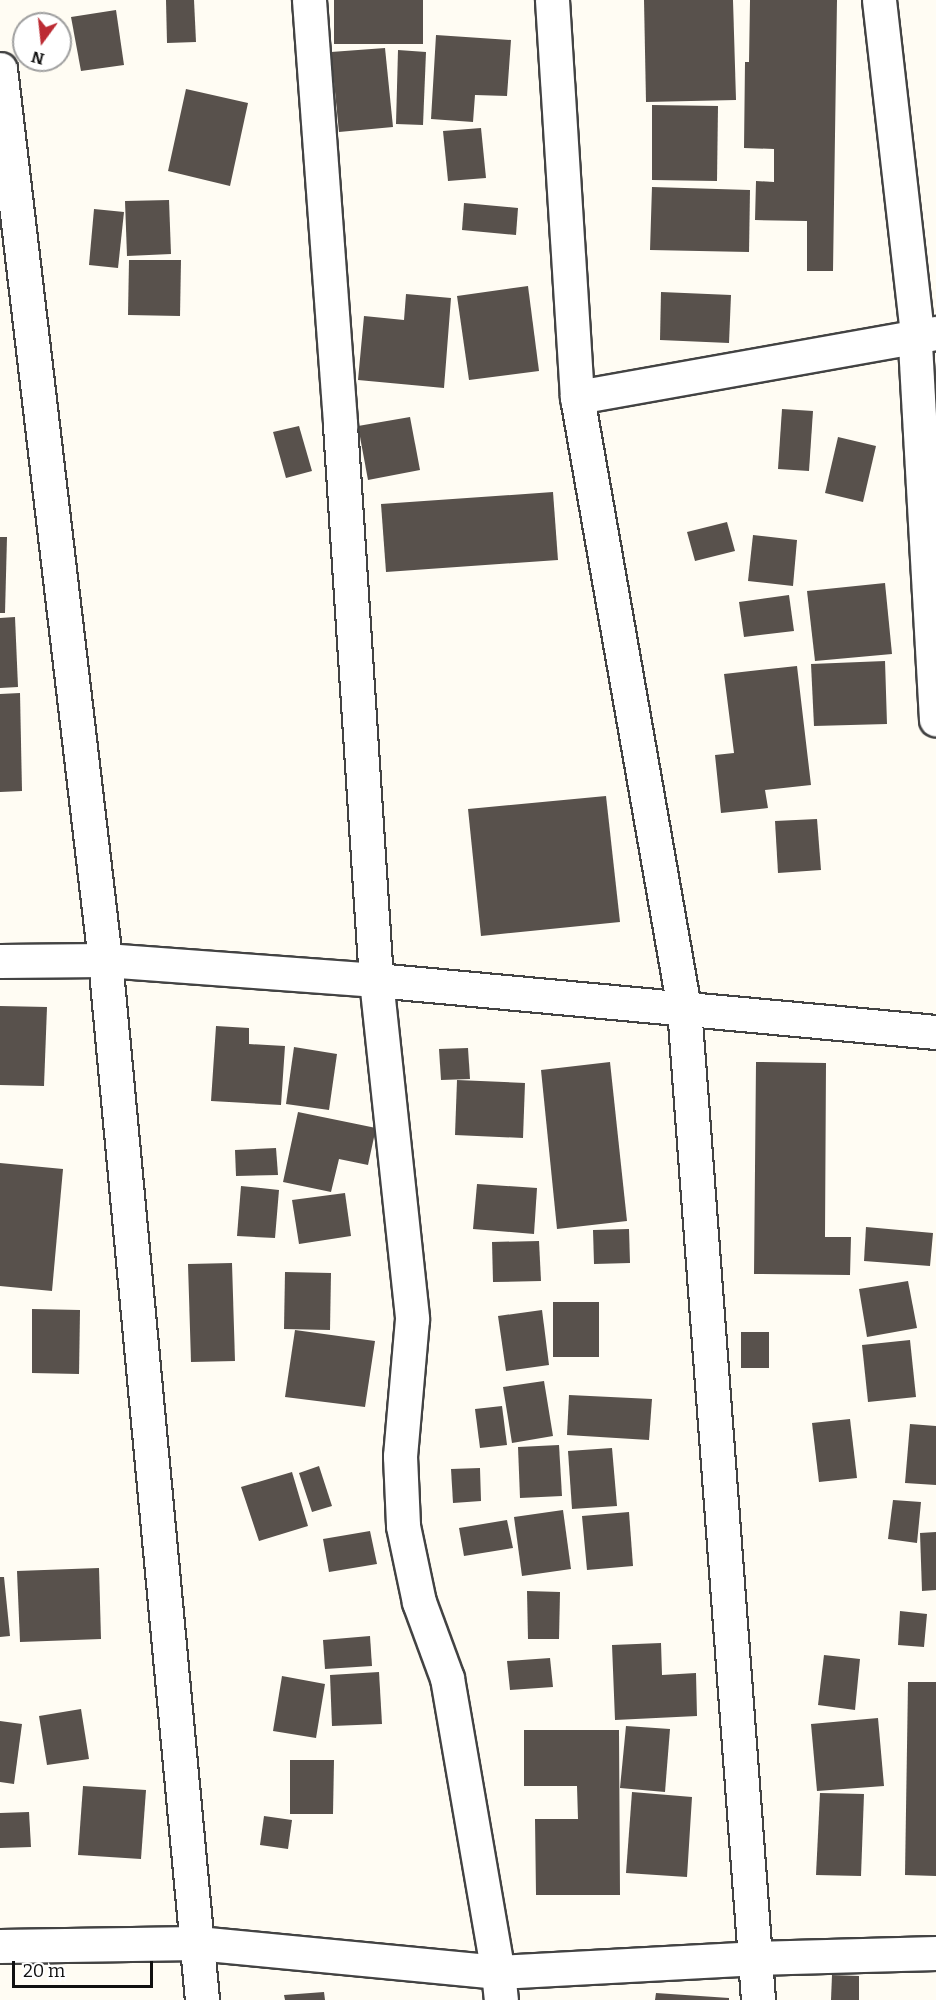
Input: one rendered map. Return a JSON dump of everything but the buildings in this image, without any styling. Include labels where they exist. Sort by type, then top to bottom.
[{"type":"street","points":[[309,0],[340,425],[376,980],[412,1319],[400,1456],[403,1526],[419,1602],[447,1678],[499,1986]]},
{"type":"street","points":[[552,0],[577,397],[684,1008],[754,1958],[759,2000]]},
{"type":"street","points":[[879,0],[927,334]]},
{"type":"street","points":[[0,69],[105,960],[202,2000]]},
{"type":"street","points":[[577,397],[927,334]]},
{"type":"street","points":[[927,334],[915,344],[936,719]]},
{"type":"street","points":[[0,962],[105,960],[376,980],[936,1032]]},
{"type":"street","points":[[0,1946],[197,1943],[499,1986],[754,1958],[936,1953]]}]
